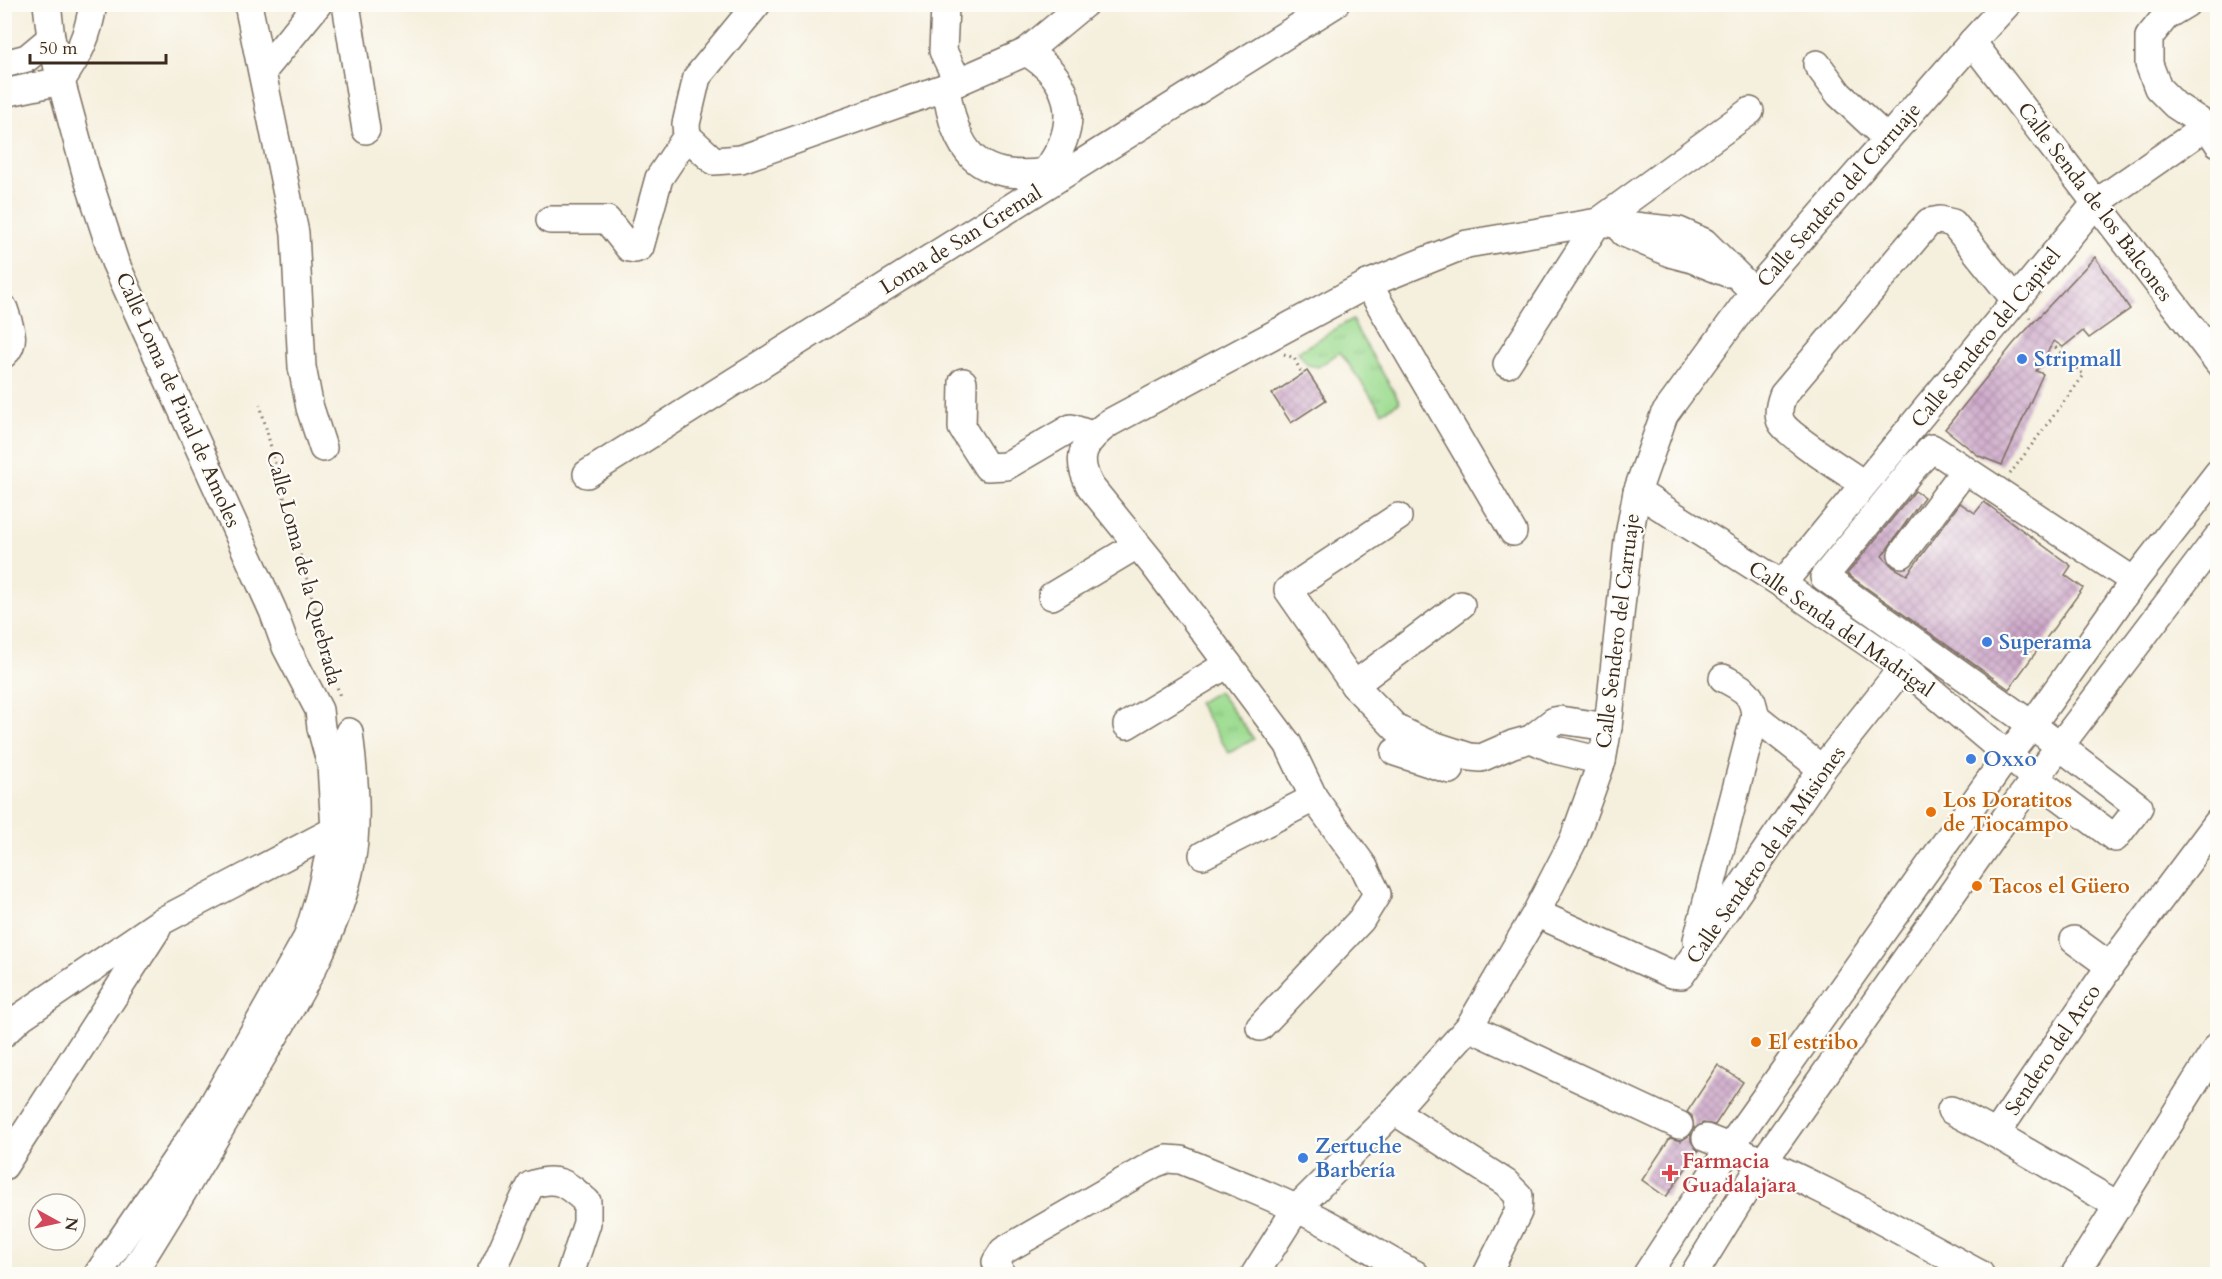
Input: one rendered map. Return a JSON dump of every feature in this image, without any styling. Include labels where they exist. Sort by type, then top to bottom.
[{"type":"street","name":"Calle Loma de Pinal de Amoles","points":[[47,4],[51,38],[61,81],[86,173],[116,262],[273,611],[286,647],[329,704]]},
{"type":"street","points":[[4,93],[61,81],[78,54],[90,28],[93,4]]},
{"type":"street","points":[[248,4],[296,233],[302,367],[310,408],[323,448]]},
{"type":"street","points":[[263,71],[318,4]]},
{"type":"street","points":[[346,4],[366,130]]},
{"type":"street","points":[[550,220],[607,220],[629,248],[640,247],[658,178],[687,136],[686,124],[697,76],[757,4]]},
{"type":"street","points":[[947,4],[943,51],[952,85],[950,114],[970,156],[980,164],[1004,173],[1048,178],[1068,130],[1068,106],[1065,94],[1044,62],[1026,52]]},
{"type":"street","points":[[687,136],[714,161],[741,159],[952,85],[1026,52],[1084,4]]},
{"type":"street","name":"Loma de San Gremal","points":[[587,474],[1048,178],[1335,4]]},
{"type":"street","points":[[2186,4],[2166,16],[2149,37],[2149,64],[2158,88],[2175,105],[2214,130]]},
{"type":"street","name":"Calle Sendero del Carruaje","points":[[1255,1275],[1296,1209],[1394,1111],[1469,1027],[1536,913],[1574,841],[1602,761],[1636,492],[1664,415],[1747,285],[1887,139],[1986,18]]},
{"type":"street","name":"Calle Senda de los Balcones","points":[[1986,18],[2096,203],[2217,362]]},
{"type":"street","points":[[4,64],[27,58],[51,38]]},
{"type":"street","points":[[1818,64],[1839,94],[1887,139]]},
{"type":"street","points":[[1507,364],[1598,222],[1750,111]]},
{"type":"street","name":"Calle Sendero del Capitel","points":[[1782,584],[2096,203],[2214,130]]},
{"type":"street","points":[[1863,484],[1791,432],[1780,421],[1779,405],[1783,395],[1929,222],[1940,220],[1953,223],[2016,302]]},
{"type":"street","points":[[1260,1028],[1361,920],[1377,894],[1364,867],[1314,798],[1288,744],[1090,486],[1084,474],[1082,453],[1092,435],[1109,423],[1368,284],[1467,244],[1598,222],[1673,254],[1692,258],[1747,285]]},
{"type":"street","points":[[1368,284],[1513,532]]},
{"type":"street","points":[[4,309],[13,340],[10,349],[4,354]]},
{"type":"street","points":[[963,382],[962,428],[987,467],[1006,466],[1071,428],[1092,435]]},
{"type":"street","points":[[2060,747],[1824,577],[1932,448],[2134,581]]},
{"type":"street","points":[[1902,554],[1965,470]]},
{"type":"street","points":[[1647,1275],[1718,1142],[2032,725],[2134,581],[2217,473]]},
{"type":"street","name":"Calle Senda del Madrigal","points":[[1636,492],[1782,584],[1903,667],[2007,756],[2115,838],[2139,807],[2060,747]]},
{"type":"street","points":[[1398,518],[1288,590],[1354,685],[1397,729],[1470,758],[1481,758]]},
{"type":"street","points":[[1694,1275],[1763,1162],[2006,817],[2217,537]]},
{"type":"street","points":[[1052,596],[1137,545]]},
{"type":"street","points":[[1354,685],[1461,605]]},
{"type":"street","points":[[1127,725],[1228,664]]},
{"type":"street","name":"Calle Sendero de las Misiones","points":[[1536,913],[1671,974],[1681,975],[1822,769],[1903,667]]},
{"type":"street","points":[[1693,959],[1755,716],[1754,703],[1746,691],[1723,678]]},
{"type":"street","name":"Calle Loma de la Quebrada","points":[[329,704],[335,745]]},
{"type":"street","points":[[1755,716],[1822,769]]},
{"type":"street","points":[[1395,752],[1451,770],[1461,769],[1513,744],[1531,739],[1560,720],[1608,727]]},
{"type":"street","points":[[1531,739],[1556,750],[1602,761]]},
{"type":"street","points":[[132,1275],[170,1214],[317,960],[338,911],[351,863],[335,745]]},
{"type":"street","points":[[98,1275],[209,1111],[307,938],[319,898],[346,827],[335,745]]},
{"type":"street","points":[[1203,855],[1314,798]]},
{"type":"street","name":"Sendero del Arco","points":[[1996,1134],[2151,903],[2217,822]]},
{"type":"street","points":[[4,1033],[21,1016],[162,921],[346,827]]},
{"type":"street","points":[[4,1166],[162,921]]},
{"type":"street","name":"Sendero del Arco","points":[[2074,940],[2110,966]]},
{"type":"street","points":[[1469,1027],[1679,1125]]},
{"type":"street","points":[[2075,1275],[2217,1046]]},
{"type":"street","points":[[1951,1110],[2119,1206]]},
{"type":"street","points":[[1394,1111],[1506,1183],[1519,1196],[1518,1212],[1487,1275]]},
{"type":"street","points":[[1718,1142],[1859,1209],[1980,1275]]},
{"type":"street","points":[[1001,1275],[996,1262],[1003,1251],[1167,1159],[1182,1160],[1296,1209],[1327,1224],[1382,1258],[1415,1275]]},
{"type":"street","points":[[490,1275],[502,1253],[518,1208],[531,1185],[546,1179],[568,1185],[587,1202],[587,1223],[570,1275]]},
{"type":"street","points":[[146,1203],[170,1214]]},
{"type":"path","points":[[1996,492],[2084,375],[2052,345]]},
{"type":"path","points":[[1283,353],[1293,358],[1302,374]]},
{"type":"path","name":"Calle Loma de la Quebrada","points":[[260,404],[329,704]]},
{"type":"green space","points":[[1353,320],[1400,402],[1382,412],[1340,352],[1318,367],[1308,365],[1298,352]]},
{"type":"green space","points":[[1218,691],[1254,739],[1229,753],[1198,703]]},
{"type":"building","name":"Stripmall","points":[[2095,257],[2130,309],[2089,338],[2083,331],[2063,347],[2054,341],[2036,371],[2043,374],[2002,465],[1979,456],[1945,429],[2014,343]]},
{"type":"building","points":[[1307,371],[1326,400],[1291,423],[1272,394]]},
{"type":"building","name":"Superama","points":[[1915,491],[1924,497],[1882,556],[1893,567],[1907,575],[1960,503],[1975,513],[1984,502],[2071,566],[2065,575],[2083,588],[2009,689],[1847,574]]},
{"type":"building","points":[[1718,1065],[1743,1082],[1715,1125],[1703,1123],[1694,1129],[1692,1116],[1687,1112]]},
{"type":"building","points":[[1691,1134],[1691,1141],[1698,1151],[1666,1197],[1642,1180],[1670,1138],[1681,1141]]},
{"type":"place","name":"Stripmall","points":[[2022,359]]},
{"type":"place","name":"Superama","points":[[1987,642]]},
{"type":"place","name":"Oxxo","points":[[1971,759]]},
{"type":"place","name":"Los Doratitos de Tiocampo","points":[[1931,812]]},
{"type":"place","name":"Tacos el Güero","points":[[1977,886]]},
{"type":"place","name":"El estribo","points":[[1756,1042]]},
{"type":"place","name":"Zertuche Barbería","points":[[1303,1158]]},
{"type":"place","name":"Farmacia Guadalajara","points":[[1670,1173]]}]
